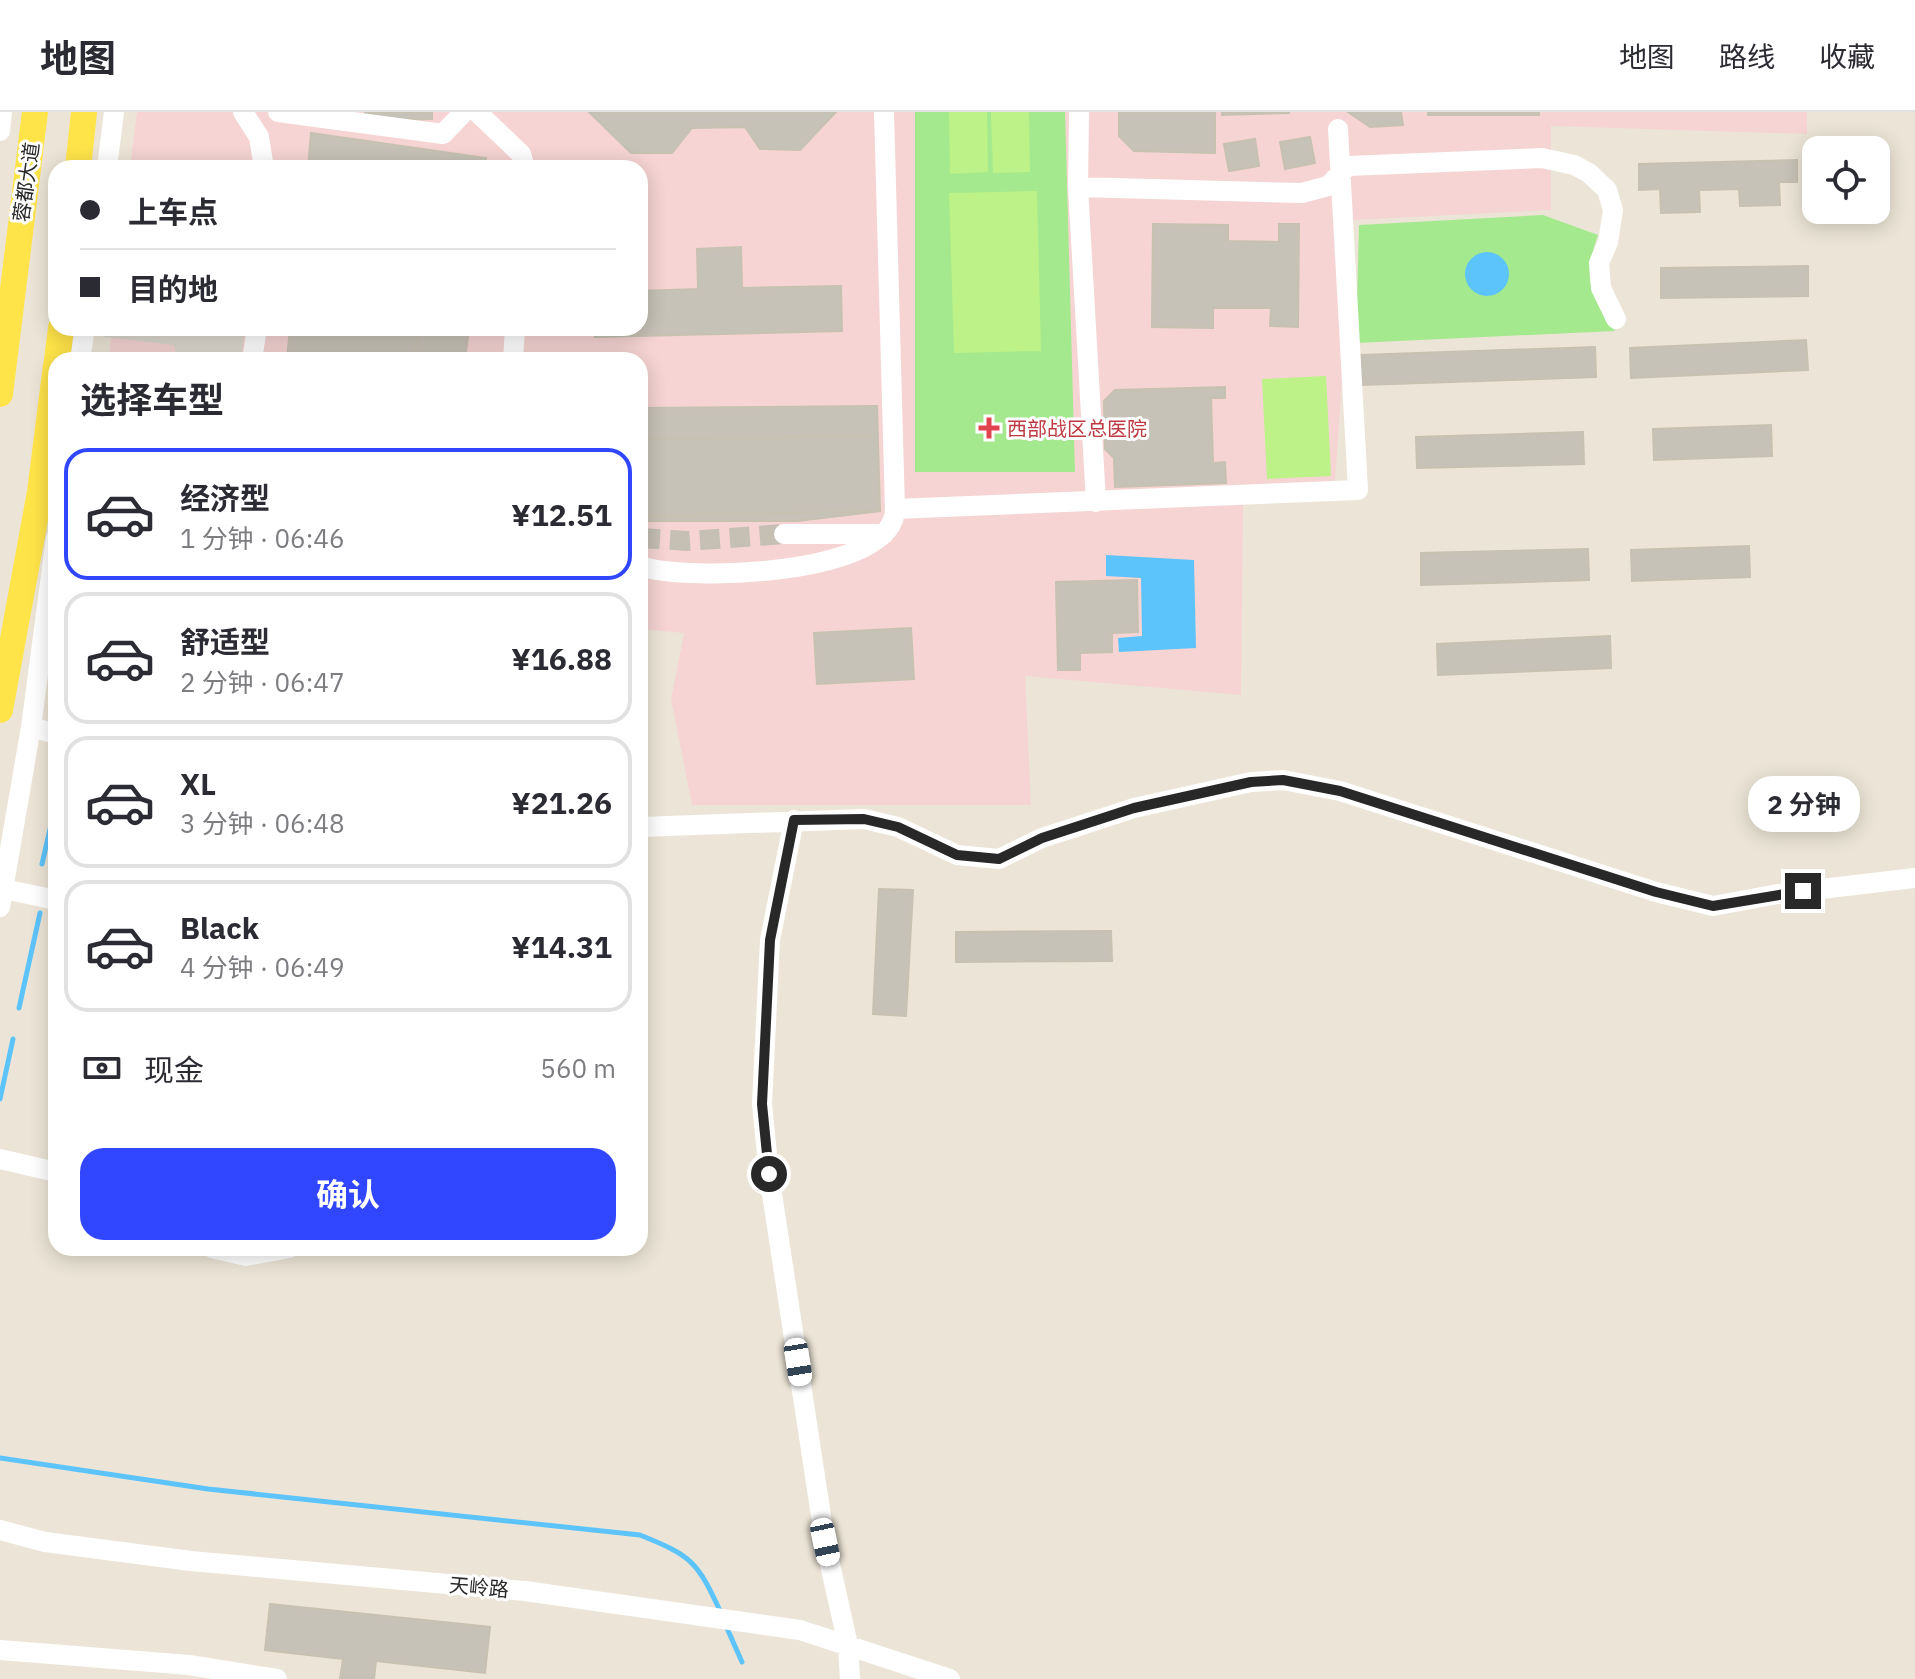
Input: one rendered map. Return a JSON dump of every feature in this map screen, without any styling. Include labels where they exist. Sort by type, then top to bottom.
[{"type":"main road","name":"蓉都大道","points":[[0,394],[35,112]]},
{"type":"main road","points":[[79,160],[84,112]]},
{"type":"main road","points":[[0,710],[48,535],[48,492]]},
{"type":"street","points":[[0,131],[2,112]]},
{"type":"street","points":[[108,160],[114,112]]},
{"type":"street","points":[[278,112],[443,134],[464,112]]},
{"type":"street","points":[[477,112],[521,154],[523,160]]},
{"type":"street","points":[[648,567],[745,574],[844,558],[886,534],[895,520],[884,112]]},
{"type":"street","points":[[1079,112],[1078,187],[1096,502]]},
{"type":"street","points":[[246,117],[259,137],[263,160]]},
{"type":"street","points":[[895,509],[1358,490],[1338,129]]},
{"type":"street","points":[[1078,187],[1302,193],[1328,186],[1348,166],[1542,158],[1582,169],[1607,190],[1613,210],[1608,242],[1599,263],[1601,288],[1616,319]]},
{"type":"street","points":[[784,534],[886,534]]},
{"type":"street","points":[[48,535],[31,727],[2,898],[48,900]]},
{"type":"street","points":[[31,727],[48,732]]},
{"type":"street","points":[[648,827],[864,819],[898,827],[957,855],[999,859],[1042,838],[1134,808],[1251,782],[1283,780],[1340,791],[1656,892],[1713,906],[1778,894],[1915,878]]},
{"type":"street","points":[[794,820],[770,940],[762,1104],[769,1174],[823,1527],[848,1645],[850,1679]]},
{"type":"street","points":[[0,1159],[48,1170]]},
{"type":"street","name":"天岭路","points":[[0,1530],[45,1542],[191,1561],[525,1591],[800,1630],[950,1679]]},
{"type":"street","points":[[0,1650],[189,1665],[238,1676],[277,1679]]},
{"type":"shaded area","name":"西部战区总医院","points":[[137,112],[1807,112],[1807,134],[1551,126],[1551,210],[1353,220],[1334,496],[1243,503],[1241,695],[1025,676],[1031,805],[692,805],[671,699],[684,633],[648,630],[648,352],[110,352],[111,336],[648,336],[648,160],[131,160]]},
{"type":"shaded area","points":[[244,336],[242,352],[176,352],[174,345],[104,337]]},
{"type":"green space","points":[[915,112],[1065,112],[1075,472],[915,472]]},
{"type":"green space","points":[[949,112],[987,112],[988,172],[950,174]]},
{"type":"green space","points":[[991,112],[1029,112],[1030,172],[993,173]]},
{"type":"green space","points":[[1037,191],[1041,351],[954,353],[949,193]]},
{"type":"green space","points":[[1543,215],[1598,235],[1590,264],[1591,286],[1615,331],[1356,343],[1359,225]]},
{"type":"green space","points":[[1326,376],[1331,476],[1267,479],[1262,379]]},
{"type":"water","points":[[1487,252],[1503,258],[1509,274],[1503,290],[1487,296],[1471,290],[1465,274],[1471,258]]},
{"type":"water","points":[[1106,555],[1194,560],[1196,648],[1119,652],[1118,638],[1142,636],[1141,578],[1106,576]]},
{"type":"building","points":[[365,112],[432,112],[432,119],[365,121]]},
{"type":"building","points":[[589,112],[836,112],[800,150],[760,149],[745,127],[692,128],[672,153],[631,153]]},
{"type":"building","points":[[1119,112],[1215,112],[1215,153],[1134,151],[1119,136]]},
{"type":"building","points":[[1222,112],[1289,112],[1289,113],[1222,115]]},
{"type":"building","points":[[1348,112],[1401,112],[1403,125],[1370,127]]},
{"type":"building","points":[[1428,112],[1539,112],[1539,115],[1428,115]]},
{"type":"building","points":[[311,133],[486,158],[486,160],[309,160]]},
{"type":"building","points":[[1310,137],[1315,163],[1285,169],[1280,142]]},
{"type":"building","points":[[1255,139],[1259,166],[1229,171],[1224,144]]},
{"type":"building","points":[[1797,160],[1797,182],[1779,182],[1780,205],[1740,206],[1739,189],[1699,190],[1700,212],[1661,213],[1660,189],[1639,190],[1639,164]]},
{"type":"building","points":[[1153,224],[1228,225],[1228,241],[1279,242],[1279,224],[1299,224],[1298,327],[1270,326],[1271,308],[1213,308],[1213,328],[1152,327]]},
{"type":"building","points":[[741,247],[742,288],[841,286],[842,331],[648,336],[648,291],[698,289],[697,249]]},
{"type":"building","points":[[1808,266],[1808,296],[1661,298],[1661,268]]},
{"type":"building","points":[[289,336],[468,336],[466,352],[288,352]]},
{"type":"building","points":[[417,336],[468,336],[466,352],[414,352]]},
{"type":"building","points":[[1806,340],[1808,370],[1631,378],[1630,348]]},
{"type":"building","points":[[1595,347],[1596,377],[1362,385],[1361,355]]},
{"type":"building","points":[[1225,387],[1225,398],[1211,398],[1213,463],[1225,462],[1226,483],[1115,487],[1114,458],[1105,449],[1104,401],[1115,390]]},
{"type":"building","points":[[877,406],[880,511],[648,516],[648,408]]},
{"type":"building","points":[[1771,425],[1772,456],[1654,460],[1653,429]]},
{"type":"building","points":[[1583,432],[1584,464],[1417,468],[1416,437]]},
{"type":"building","points":[[877,436],[880,511],[797,521],[648,521],[648,439]]},
{"type":"building","points":[[1749,546],[1750,577],[1632,581],[1631,550]]},
{"type":"building","points":[[1588,549],[1589,580],[1421,585],[1421,553]]},
{"type":"building","points":[[1137,580],[1138,632],[1112,633],[1112,652],[1080,653],[1080,670],[1058,670],[1056,582]]},
{"type":"building","points":[[911,628],[914,679],[817,684],[814,633]]},
{"type":"building","points":[[1610,636],[1611,668],[1438,675],[1437,644]]},
{"type":"building","points":[[879,889],[913,890],[906,1016],[873,1014]]},
{"type":"building","points":[[1111,931],[1112,961],[956,962],[956,932]]},
{"type":"building","points":[[270,1604],[490,1627],[485,1673],[376,1661],[374,1679],[340,1679],[343,1659],[265,1650]]},
{"type":"waterway","points":[[42,864],[48,838]]},
{"type":"waterway","points":[[19,1008],[40,913]]},
{"type":"waterway","points":[[0,1099],[13,1039]]},
{"type":"waterway","points":[[0,1458],[208,1489],[640,1535],[691,1562],[706,1582],[721,1613]]},
{"type":"waterway","points":[[726,1626],[742,1662]]},
{"type":"tunnel","points":[[648,538],[688,541],[784,534]]},
{"type":"place","name":"西部战区总医院","points":[[989,428]]},
{"type":"route","points":[[769,1174],[762,1104],[770,940],[794,820],[864,819],[898,827],[957,855],[999,859],[1042,838],[1134,808],[1251,782],[1283,780],[1340,791],[1656,892],[1713,906],[1803,891]]}]
